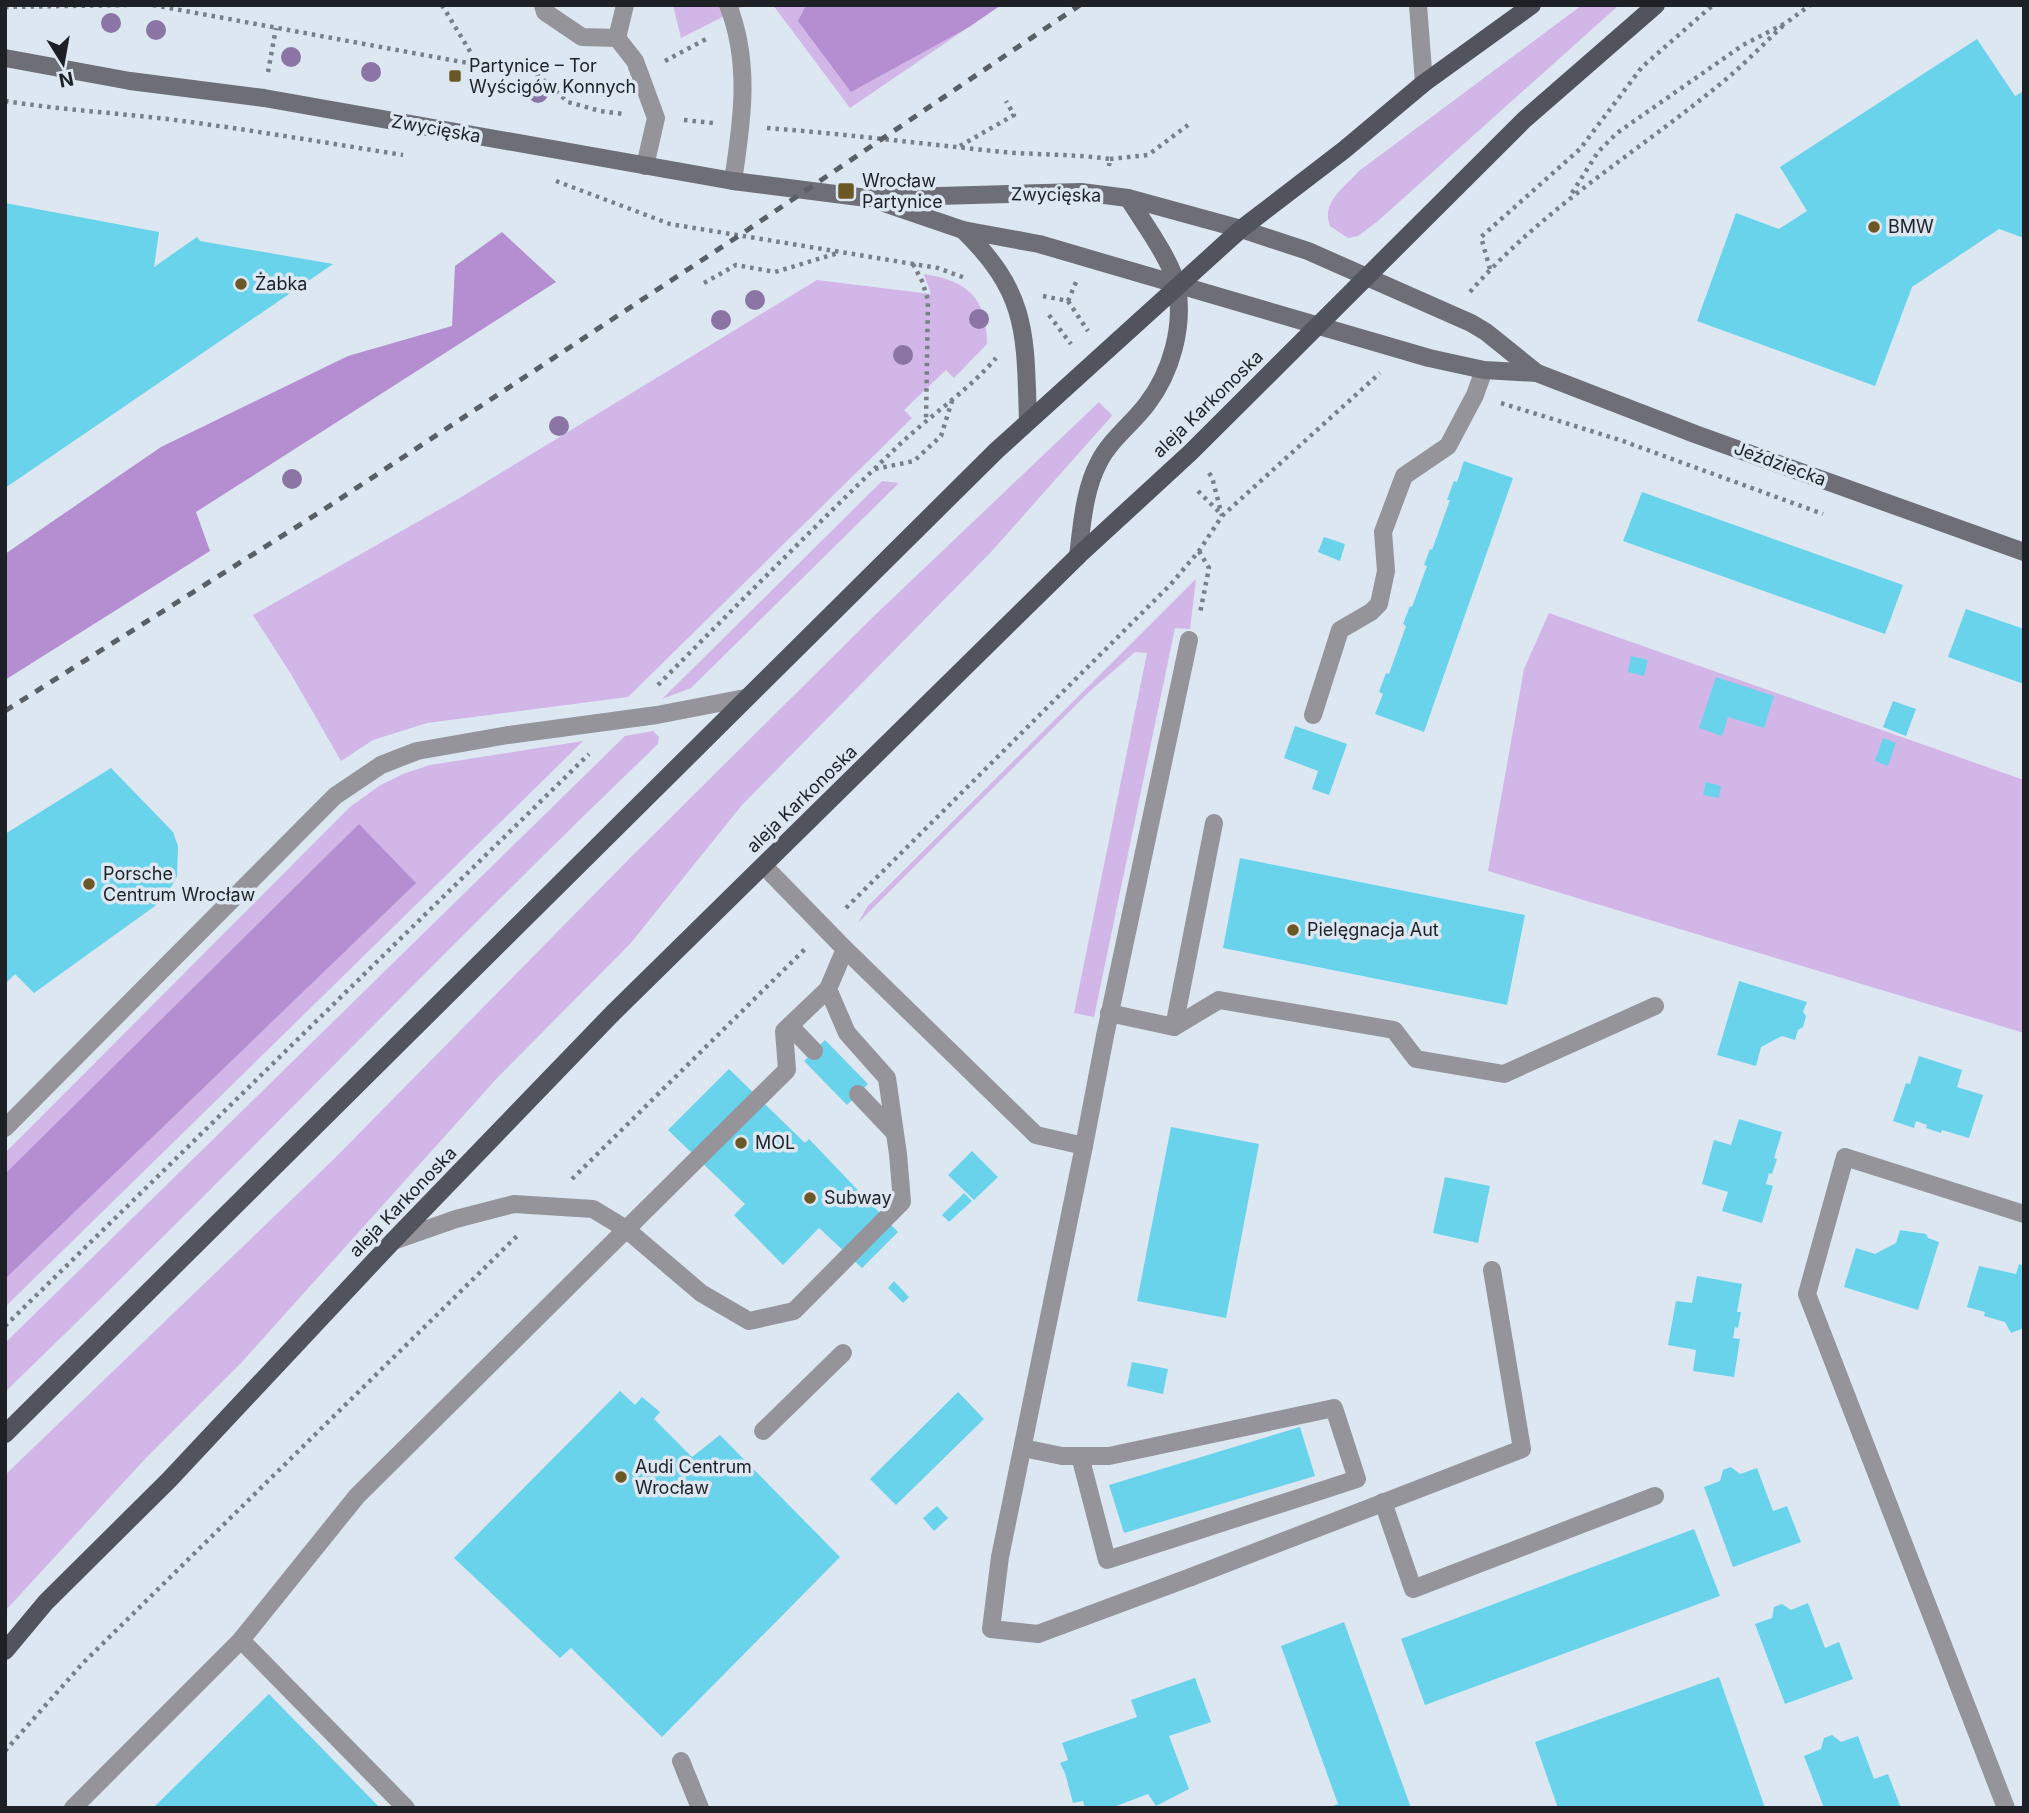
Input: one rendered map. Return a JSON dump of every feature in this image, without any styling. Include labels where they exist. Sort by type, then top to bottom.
[{"type":"main road","points":[[5,1434],[745,698],[1028,421],[1241,229],[1344,150],[1424,83],[1531,5]]},
{"type":"main road","name":"aleja Karkonoska","points":[[5,1651],[46,1602],[169,1480],[393,1241],[612,1014],[1078,556],[1185,458],[1524,120],[1656,5]]},
{"type":"street","points":[[543,5],[545,12],[582,37],[617,38]]},
{"type":"street","points":[[617,38],[625,5]]},
{"type":"street","points":[[728,5],[739,42],[744,76],[741,126],[733,181]]},
{"type":"street","points":[[1418,5],[1424,83]]},
{"type":"street","points":[[617,38],[635,61],[656,118],[645,166]]},
{"type":"street","name":"Zwycięska","points":[[5,58],[130,81],[264,98],[733,181],[867,198],[1082,192],[1128,198],[1241,229],[1308,251],[1366,277]]},
{"type":"street","name":"Zwycięska","points":[[867,198],[963,230],[1039,244],[1317,326]]},
{"type":"street","points":[[1078,556],[1089,489],[1099,462],[1147,405],[1160,385],[1169,364],[1177,328],[1177,286],[1157,243],[1128,198]]},
{"type":"street","points":[[963,230],[988,254],[1015,299],[1026,346],[1028,421]]},
{"type":"street","name":"Jeździecka","points":[[1366,277],[1471,323],[1536,373]]},
{"type":"street","name":"Jeździecka","points":[[1317,326],[1429,358],[1484,370],[1536,373],[1696,434],[2024,552]]},
{"type":"street","points":[[1313,715],[1340,631],[1379,604],[1386,571],[1383,532],[1404,476],[1448,446],[1475,395],[1484,370]]},
{"type":"street","points":[[1189,640],[1109,1013],[1000,1558],[991,1629],[1038,1634],[1522,1449],[1492,1270]]},
{"type":"street","points":[[5,1128],[335,796],[381,765],[417,751],[646,717],[745,698]]},
{"type":"street","points":[[1174,1027],[1214,823]]},
{"type":"street","points":[[764,866],[1036,1135],[1084,1146]]},
{"type":"street","points":[[73,1808],[241,1640],[357,1496],[787,1070],[784,1031],[828,989],[845,949]]},
{"type":"street","points":[[393,1241],[456,1219],[514,1204],[593,1209],[626,1229],[701,1293],[749,1321],[794,1311],[902,1202],[887,1077],[847,1032],[828,989]]},
{"type":"street","points":[[1109,1013],[1174,1027],[1219,1000],[1394,1030],[1416,1059],[1504,1074],[1655,1006]]},
{"type":"street","points":[[790,1026],[814,1051]]},
{"type":"street","points":[[858,1094],[893,1131]]},
{"type":"street","points":[[2006,1808],[1807,1294],[1845,1157],[2024,1214]]},
{"type":"street","points":[[763,1431],[843,1353]]},
{"type":"street","points":[[1023,1448],[1062,1456],[1080,1456],[1109,1457],[1334,1408],[1357,1479],[1107,1560],[1080,1456]]},
{"type":"street","points":[[1384,1502],[1413,1589],[1656,1496]]},
{"type":"street","points":[[241,1640],[406,1808]]},
{"type":"street","points":[[681,1761],[700,1808]]},
{"type":"path","points":[[5,7],[127,5]]},
{"type":"path","points":[[153,5],[478,64],[531,69],[568,103],[600,111],[656,118],[882,137],[1005,152],[1092,156],[1110,162],[1147,155],[1188,125]]},
{"type":"path","points":[[442,5],[478,64]]},
{"type":"path","points":[[1490,269],[1481,237],[1580,149],[1642,67],[1713,5]]},
{"type":"path","points":[[1465,298],[1490,269],[1570,197],[1721,84],[1786,23],[1810,5]]},
{"type":"path","points":[[640,75],[734,23]]},
{"type":"path","points":[[1570,197],[1598,152],[1618,133],[1743,45],[1786,23]]},
{"type":"path","points":[[5,101],[257,131],[416,157]]},
{"type":"path","points":[[960,146],[1014,115],[1006,101]]},
{"type":"path","points":[[1090,163],[1092,156]]},
{"type":"path","points":[[549,179],[670,224],[954,272],[972,285]]},
{"type":"path","points":[[704,283],[736,265],[775,272],[841,253]]},
{"type":"path","points":[[913,264],[928,300],[926,419]]},
{"type":"path","points":[[1038,295],[1068,301],[1076,314]]},
{"type":"path","points":[[1049,314],[1060,329]]},
{"type":"path","points":[[657,686],[874,469],[926,419],[952,400],[987,368],[999,350]]},
{"type":"path","points":[[5,1751],[83,1663],[1171,584],[1199,551],[1223,516],[1378,374],[1390,375]]},
{"type":"path","points":[[1475,395],[1620,440],[1833,517]]},
{"type":"path","points":[[874,469],[914,461],[941,436],[952,400]]},
{"type":"path","points":[[1212,477],[1223,516]]},
{"type":"path","points":[[1198,491],[1223,516]]},
{"type":"path","points":[[1189,640],[1197,629],[1209,568],[1199,551]]},
{"type":"path","points":[[5,1326],[593,750]]},
{"type":"shaded area","points":[[673,5],[746,5],[681,38]]},
{"type":"shaded area","points":[[773,5],[1001,5],[850,108]]},
{"type":"shaded area","points":[[806,5],[1001,5],[969,27],[851,92],[798,21]]},
{"type":"shaded area","points":[[1582,5],[1619,5],[1378,221],[1358,236],[1348,238],[1330,226],[1328,217],[1331,203],[1359,171]]},
{"type":"shaded area","points":[[502,232],[556,282],[196,512],[210,551],[5,680],[5,554],[161,447],[348,356],[452,326],[455,266]]},
{"type":"shaded area","points":[[924,274],[952,281],[972,294],[983,314],[987,344],[954,378],[946,370],[904,410],[912,418],[628,697],[427,723],[373,740],[341,761],[253,615],[458,499],[817,280],[931,294]]},
{"type":"shaded area","points":[[1099,402],[1111,417],[991,552],[742,805],[630,944],[498,1077],[241,1363],[145,1459],[5,1611],[5,1475],[334,1159],[631,857],[873,617]]},
{"type":"shaded area","points":[[882,481],[899,483],[691,688],[662,699]]},
{"type":"shaded area","points":[[1196,579],[1190,629],[1175,628],[1094,1017],[1074,1013],[1147,653],[1135,652],[1089,692],[858,923],[867,907]]},
{"type":"shaded area","points":[[1549,613],[2024,780],[2024,1033],[1488,871],[1524,669]]},
{"type":"shaded area","points":[[653,731],[659,737],[658,744],[5,1392],[5,1343],[625,736]]},
{"type":"shaded area","points":[[583,741],[5,1307],[5,1153],[350,807],[379,786],[430,765]]},
{"type":"shaded area","points":[[359,824],[416,883],[5,1279],[5,1174]]},
{"type":"building","points":[[1977,39],[2015,96],[2024,91],[2024,238],[1999,229],[1912,287],[1875,386],[1697,321],[1736,213],[1779,229],[1807,211],[1780,167]]},
{"type":"building","points":[[5,203],[159,232],[154,267],[197,237],[200,241],[333,264],[5,488]]},
{"type":"building","points":[[1464,461],[1513,478],[1424,732],[1375,714],[1383,694],[1379,692],[1386,673],[1389,674],[1406,626],[1403,624],[1410,606],[1412,607],[1427,566],[1424,565],[1450,500],[1447,500]]},
{"type":"building","points":[[1642,492],[1903,585],[1885,634],[1623,541]]},
{"type":"building","points":[[1324,537],[1345,544],[1340,561],[1318,552]]},
{"type":"building","points":[[1966,609],[2024,629],[2024,684],[1948,657]]},
{"type":"building","points":[[1631,656],[1648,660],[1644,676],[1628,672]]},
{"type":"building","points":[[1716,677],[1774,696],[1764,728],[1728,717],[1722,736],[1699,728]]},
{"type":"building","points":[[1893,701],[1916,709],[1906,736],[1883,727]]},
{"type":"building","points":[[1295,726],[1347,744],[1329,795],[1312,789],[1318,771],[1284,758]]},
{"type":"building","points":[[1883,738],[1896,743],[1888,766],[1875,761]]},
{"type":"building","name":"Porsche Centrum Wrocław","points":[[111,768],[173,832],[178,846],[177,876],[169,891],[155,906],[34,993],[15,974],[5,984],[5,834]]},
{"type":"building","points":[[1706,782],[1721,786],[1719,798],[1703,795]]},
{"type":"building","points":[[1240,858],[1525,915],[1507,1005],[1223,948]]},
{"type":"building","points":[[1739,981],[1807,1002],[1803,1012],[1806,1016],[1803,1027],[1798,1030],[1795,1040],[1782,1036],[1761,1047],[1756,1066],[1717,1055]]},
{"type":"building","points":[[825,1040],[868,1084],[847,1105],[804,1061]]},
{"type":"building","points":[[1919,1056],[1962,1070],[1957,1087],[1983,1095],[1969,1138],[1942,1130],[1941,1133],[1916,1121],[1914,1128],[1893,1121]]},
{"type":"building","points":[[729,1069],[805,1143],[809,1139],[898,1232],[862,1268],[819,1228],[783,1265],[734,1215],[745,1204],[668,1130]]},
{"type":"building","points":[[1739,1119],[1782,1132],[1774,1158],[1777,1159],[1766,1184],[1773,1186],[1762,1223],[1722,1211],[1728,1192],[1702,1184],[1714,1140],[1731,1145]]},
{"type":"building","points":[[1171,1127],[1259,1144],[1226,1318],[1137,1301]]},
{"type":"building","points":[[972,1151],[998,1177],[974,1200],[948,1175]]},
{"type":"building","points":[[1445,1177],[1490,1186],[1478,1243],[1433,1233]]},
{"type":"building","points":[[964,1193],[972,1201],[949,1222],[942,1215]]},
{"type":"building","points":[[1900,1230],[1926,1234],[1928,1238],[1939,1242],[1918,1310],[1844,1287],[1856,1248],[1875,1254],[1896,1243]]},
{"type":"building","points":[[2019,1264],[2024,1266],[2024,1328],[2011,1333],[2005,1322],[1984,1316],[1985,1312],[1967,1307],[1979,1266],[2016,1274]]},
{"type":"building","points":[[1697,1276],[1742,1284],[1737,1312],[1741,1312],[1733,1338],[1740,1339],[1734,1377],[1693,1371],[1696,1350],[1668,1345],[1676,1301],[1692,1303]]},
{"type":"building","points":[[894,1281],[909,1297],[903,1303],[888,1288]]},
{"type":"building","points":[[1132,1362],[1168,1369],[1163,1394],[1127,1386]]},
{"type":"building","points":[[620,1391],[635,1405],[642,1397],[660,1412],[654,1419],[692,1457],[720,1435],[840,1557],[662,1737],[571,1648],[560,1658],[454,1558]]},
{"type":"building","points":[[958,1392],[984,1419],[896,1505],[870,1479]]},
{"type":"building","points":[[1300,1427],[1315,1476],[1124,1533],[1109,1485]]},
{"type":"building","points":[[1731,1467],[1740,1474],[1757,1468],[1773,1511],[1787,1506],[1801,1542],[1733,1567],[1704,1487],[1720,1481],[1723,1470]]},
{"type":"building","points":[[937,1506],[948,1518],[934,1531],[923,1518]]},
{"type":"building","points":[[1694,1529],[1720,1596],[1425,1705],[1401,1639]]},
{"type":"building","points":[[1808,1603],[1825,1648],[1839,1642],[1853,1679],[1785,1704],[1755,1624],[1772,1618],[1774,1607],[1782,1604],[1791,1610]]},
{"type":"building","points":[[1344,1622],[1411,1808],[1328,1808],[1338,1804],[1281,1646]]},
{"type":"building","points":[[1719,1677],[1765,1808],[1558,1808],[1535,1742]]},
{"type":"building","points":[[1195,1678],[1211,1722],[1169,1736],[1189,1789],[1156,1806],[1148,1794],[1111,1808],[1085,1808],[1083,1801],[1073,1803],[1060,1763],[1068,1760],[1062,1743],[1137,1717],[1131,1700]]},
{"type":"building","points":[[269,1694],[380,1808],[153,1808]]},
{"type":"building","points":[[1832,1735],[1841,1742],[1858,1736],[1874,1779],[1888,1774],[1901,1808],[1824,1808],[1804,1756],[1821,1749],[1824,1738]]},
{"type":"railway","points":[[5,711],[320,512],[737,237],[1080,5]]},
{"type":"place","name":"Partynice – Tor Wyścigów Konnych","points":[[455,76]]},
{"type":"place","name":"Wrocław Partynice","points":[[846,191]]},
{"type":"place","name":"BMW","points":[[1874,227]]},
{"type":"place","name":"Żabka","points":[[241,284]]},
{"type":"place","name":"Porsche Centrum Wrocław","points":[[89,884]]},
{"type":"place","name":"Pielęgnacja Aut","points":[[1293,930]]},
{"type":"place","name":"MOL","points":[[741,1143]]},
{"type":"place","name":"Subway","points":[[810,1198]]},
{"type":"place","name":"Audi Centrum Wrocław","points":[[621,1477]]}]
